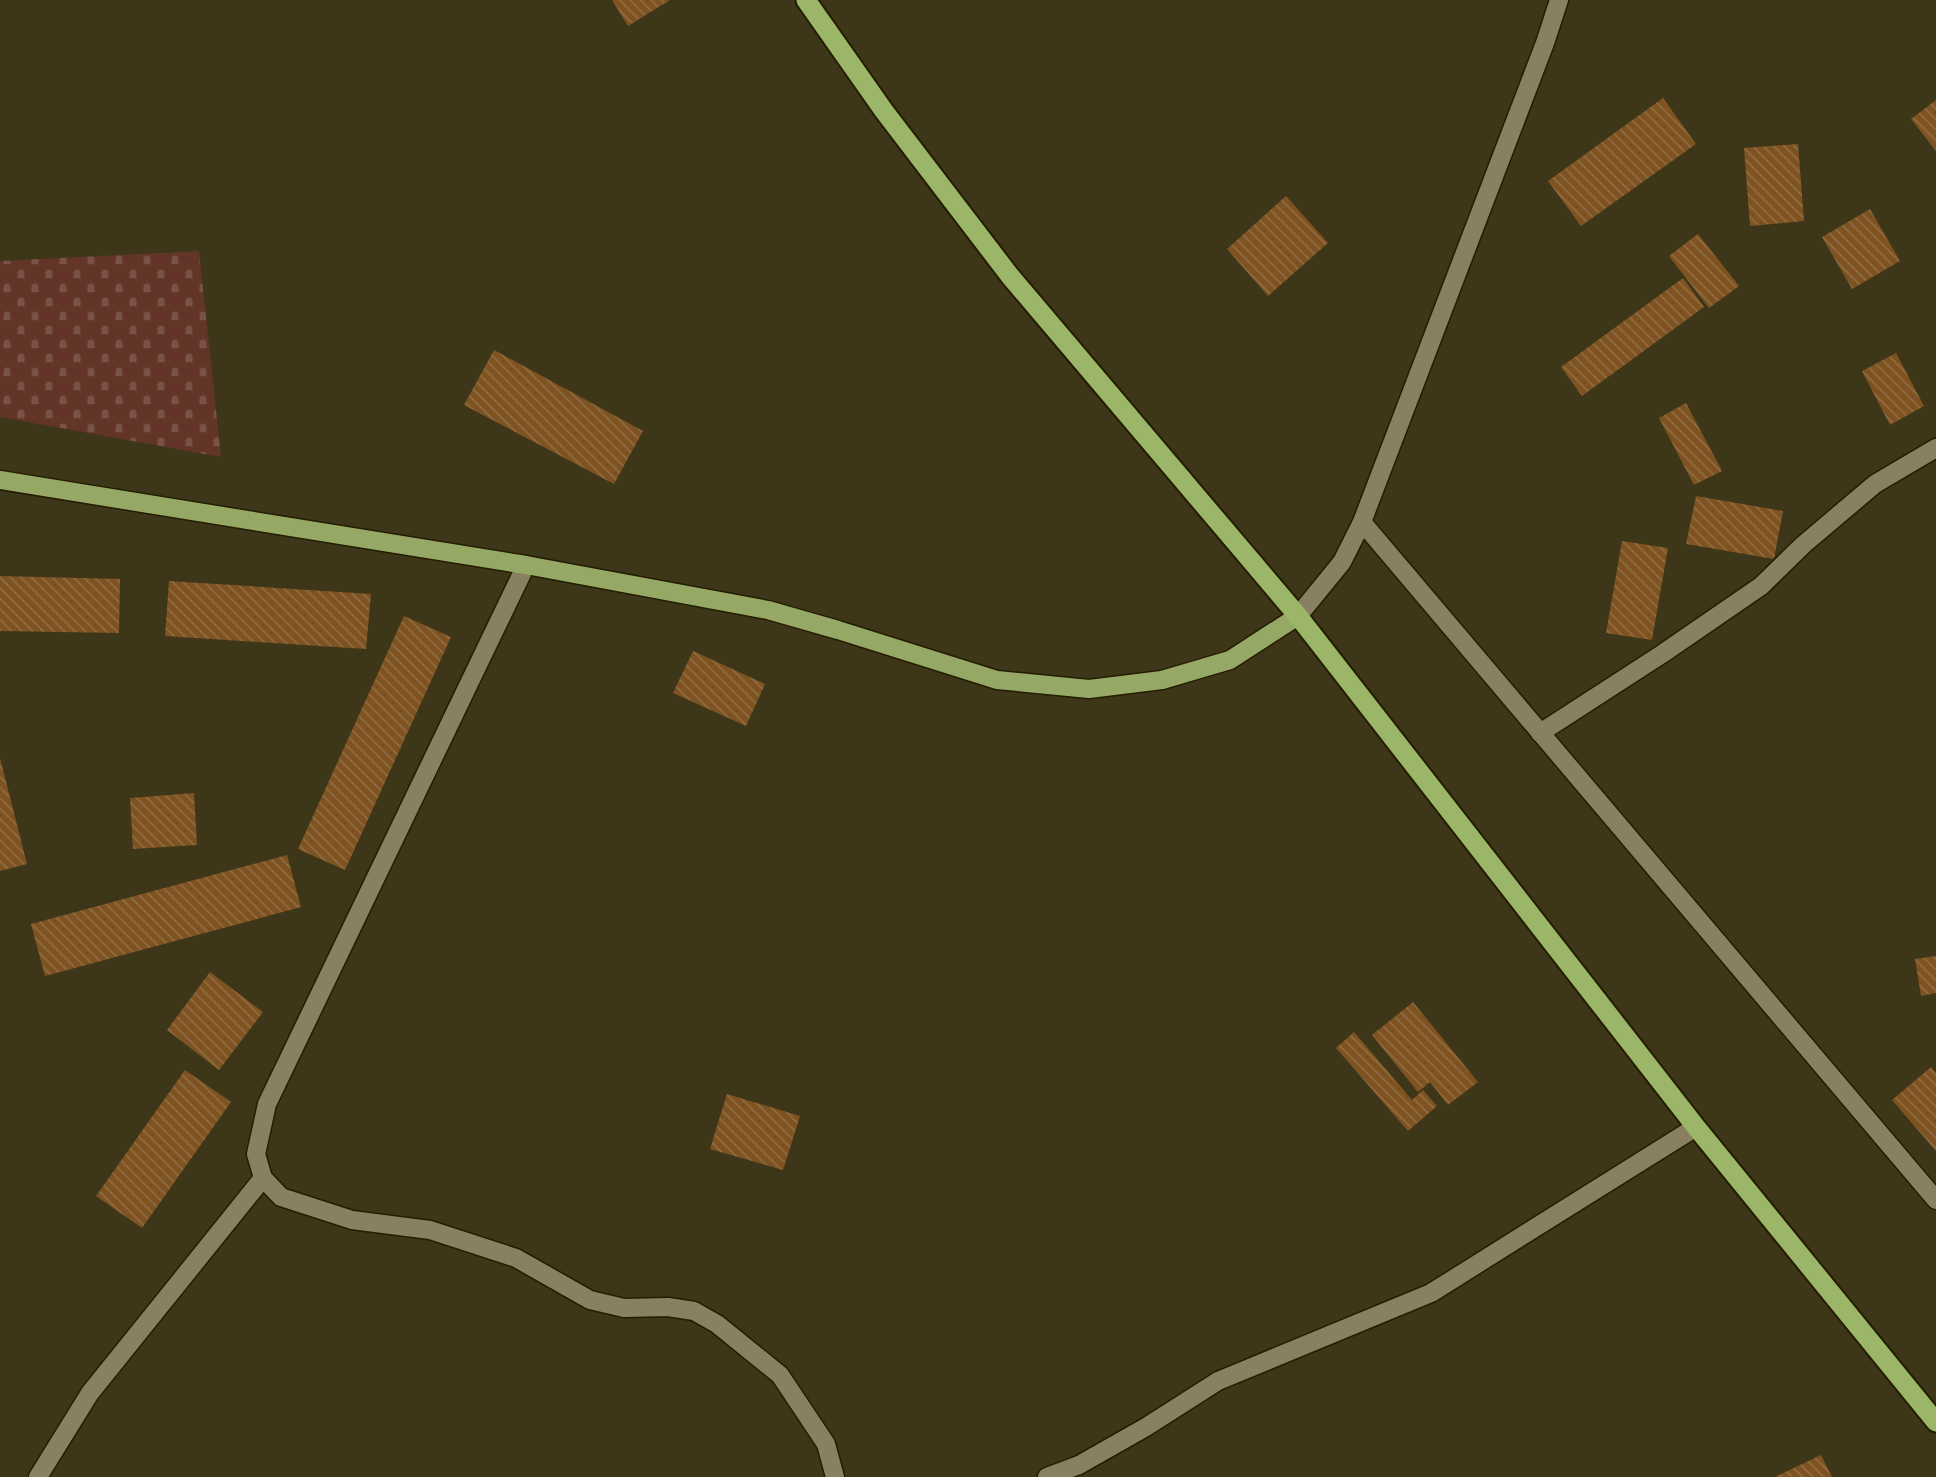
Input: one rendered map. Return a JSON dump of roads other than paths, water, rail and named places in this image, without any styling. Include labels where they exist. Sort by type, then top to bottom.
[{"type":"highway","points":[[806,0],[884,111],[1010,276],[1298,615],[1696,1127],[1936,1422]]},
{"type":"main road","points":[[0,480],[526,565],[768,610],[997,680],[1089,689],[1161,680],[1230,660],[1298,615]]},
{"type":"street","points":[[1298,615],[1342,562],[1362,522],[1559,0]]},
{"type":"street","points":[[1540,733],[1761,586],[1803,545],[1875,484],[1936,448]]},
{"type":"street","points":[[1362,522],[1936,1200]]},
{"type":"street","points":[[526,565],[267,1104],[256,1154],[263,1178],[281,1197],[316,1209],[352,1220],[430,1230],[516,1258],[590,1300],[624,1308],[668,1307],[694,1311],[717,1324],[780,1375],[826,1444],[835,1477]]},
{"type":"street","points":[[1047,1477],[1079,1465],[1146,1427],[1218,1381],[1431,1293],[1696,1127]]},
{"type":"street","points":[[38,1477],[90,1393],[263,1178]]}]
